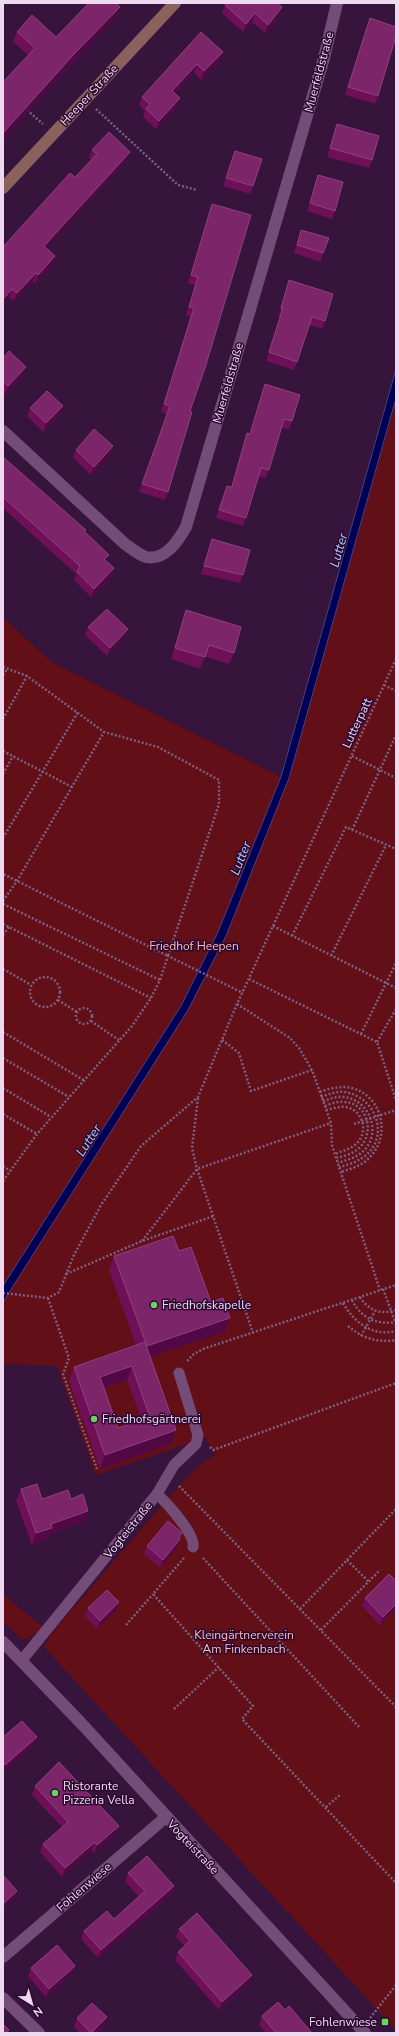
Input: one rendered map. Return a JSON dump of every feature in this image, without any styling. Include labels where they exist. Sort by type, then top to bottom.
[{"type":"main road","name":"Heeper Straße","points":[[3,188],[175,3]]},
{"type":"street","name":"Muerfeldstraße","points":[[3,431],[125,544],[137,552],[147,557],[158,556],[168,551],[178,541],[186,527],[324,58],[338,3]]},
{"type":"street","name":"Vogteistraße","points":[[3,1642],[22,1660],[166,1816],[362,2031]]},
{"type":"street","name":"Fohlenwiese","points":[[3,1957],[166,1816]]},
{"type":"street","points":[[3,1998],[38,2033]]},
{"type":"lane","points":[[179,1373],[198,1434]]},
{"type":"lane","name":"Vogteistraße","points":[[22,1660],[157,1494],[174,1465],[196,1444],[198,1434]]},
{"type":"lane","points":[[157,1494],[171,1508],[193,1540],[193,1547]]},
{"type":"path","points":[[85,100],[178,185],[197,190]]},
{"type":"path","points":[[26,108],[54,133]]},
{"type":"path","name":"Lutterpatt","points":[[198,1098],[237,1004],[396,659]]},
{"type":"path","points":[[3,667],[26,676],[104,732],[158,747],[220,780],[219,804],[160,980],[151,998],[120,1040],[85,1081],[51,1116],[3,1181]]},
{"type":"path","points":[[3,675],[8,668]]},
{"type":"path","points":[[3,719],[26,676]]},
{"type":"path","points":[[384,685],[396,691]]},
{"type":"path","points":[[3,838],[4,832],[78,712]]},
{"type":"path","points":[[104,732],[17,881],[3,902],[160,980]]},
{"type":"path","points":[[352,830],[396,734]]},
{"type":"path","points":[[3,751],[72,787]]},
{"type":"path","points":[[3,774],[13,756]]},
{"type":"path","points":[[352,756],[396,778]]},
{"type":"path","points":[[292,936],[346,827],[396,849]]},
{"type":"path","points":[[331,956],[386,845]]},
{"type":"path","points":[[3,874],[242,993]]},
{"type":"path","points":[[3,924],[151,998]]},
{"type":"path","points":[[273,926],[396,988]]},
{"type":"path","points":[[3,935],[9,927]]},
{"type":"path","points":[[360,1034],[396,963]]},
{"type":"path","points":[[3,969],[31,985]]},
{"type":"path","points":[[51,977],[57,982],[60,989],[58,1000],[49,1006],[38,1005],[30,997],[31,985],[39,978],[51,977]]},
{"type":"path","points":[[249,979],[377,1042],[396,1100]]},
{"type":"path","points":[[58,1000],[77,1012]]},
{"type":"path","points":[[237,1004],[290,1038],[299,1048],[312,1070],[331,1123],[335,1154],[339,1167],[382,1290],[396,1323],[370,1320],[360,1312],[352,1300]]},
{"type":"path","points":[[82,1008],[89,1010],[92,1016],[91,1021],[88,1024],[81,1024],[76,1020],[77,1012],[82,1008]]},
{"type":"path","points":[[377,1042],[396,1008]]},
{"type":"path","points":[[91,1021],[120,1040]]},
{"type":"path","points":[[3,1032],[85,1081]]},
{"type":"path","points":[[222,1040],[239,1053],[251,1091],[312,1070]]},
{"type":"path","points":[[3,1058],[69,1097]]},
{"type":"path","points":[[320,1092],[344,1087],[358,1090],[370,1098],[378,1109],[383,1123],[382,1137],[377,1150],[368,1161],[341,1172]]},
{"type":"path","points":[[3,1088],[51,1116]]},
{"type":"path","points":[[321,1096],[344,1092],[356,1094],[366,1101],[376,1116],[378,1123],[377,1136],[373,1147],[364,1156],[339,1167]]},
{"type":"path","points":[[323,1101],[344,1097],[354,1099],[363,1105],[371,1118],[373,1135],[368,1145],[361,1153],[338,1163]]},
{"type":"path","points":[[198,1098],[192,1148],[197,1169],[253,1333]]},
{"type":"path","points":[[3,1293],[48,1298],[59,1292],[74,1255],[101,1205],[140,1146],[198,1098]]},
{"type":"path","points":[[325,1106],[343,1102],[352,1104],[360,1109],[367,1120],[368,1134],[364,1142],[358,1149],[337,1158]]},
{"type":"path","points":[[326,1110],[343,1106],[350,1108],[356,1112],[362,1121],[363,1132],[360,1139],[355,1145],[335,1154]]},
{"type":"path","points":[[354,1124],[396,1110]]},
{"type":"path","points":[[3,1114],[37,1134]]},
{"type":"path","points":[[142,1241],[197,1169],[331,1123]]},
{"type":"path","points":[[3,1166],[10,1171]]},
{"type":"path","points":[[66,1274],[142,1241],[214,1216]]},
{"type":"path","points":[[179,1373],[194,1354],[203,1349],[396,1285]]},
{"type":"path","points":[[360,1297],[375,1311],[396,1310]]},
{"type":"path","points":[[48,1298],[69,1358],[63,1370],[63,1374],[97,1469]]},
{"type":"path","points":[[343,1303],[353,1318],[366,1327],[376,1332],[396,1331]]},
{"type":"path","points":[[361,1336],[375,1311]]},
{"type":"path","points":[[348,1326],[361,1336],[375,1340],[396,1340]]},
{"type":"path","points":[[198,1434],[213,1450],[396,1383]]},
{"type":"path","points":[[166,1480],[184,1490],[396,1707]]},
{"type":"path","points":[[300,1608],[396,1509]]},
{"type":"path","points":[[126,1625],[193,1547],[360,1728]]},
{"type":"path","points":[[347,1560],[369,1582]]},
{"type":"path","points":[[321,1630],[380,1570]]},
{"type":"path","points":[[153,1594],[253,1706],[242,1719],[396,1883]]},
{"type":"path","points":[[174,1709],[219,1668]]},
{"type":"path","points":[[326,1807],[341,1794]]},
{"type":"path","points":[[362,2031],[396,1985]]},
{"type":"green space","name":"Friedhof Heepen","points":[[396,400],[396,2030],[44,1647],[51,1634],[176,1489],[201,1464],[215,1455],[206,1438],[96,1475],[57,1366],[3,1364],[3,617],[51,662],[281,777],[289,778]]},
{"type":"green space","points":[[3,1595],[43,1627],[28,1639],[20,1638],[3,1621]]},
{"type":"shaded area","points":[[396,369],[396,398],[289,778],[226,936],[188,1010],[3,1302],[3,1286],[181,1006],[218,932],[281,777]]},
{"type":"building","points":[[89,3],[116,3],[120,7],[75,53],[3,133],[3,82],[35,48],[17,32],[32,15],[56,37]]},
{"type":"building","points":[[227,3],[277,3],[282,7],[268,25],[255,13],[246,24],[225,5]]},
{"type":"building","points":[[370,18],[396,27],[396,36],[378,96],[348,87]]},
{"type":"building","points":[[201,32],[223,52],[204,71],[197,64],[172,91],[180,98],[159,121],[146,109],[150,104],[142,97]]},
{"type":"building","points":[[337,124],[379,136],[372,160],[330,148]]},
{"type":"building","points":[[109,132],[130,152],[44,246],[55,256],[38,275],[36,273],[17,293],[12,289],[3,299],[3,247],[70,173],[75,177],[97,154],[92,150]]},
{"type":"building","points":[[235,151],[262,159],[253,186],[226,178]]},
{"type":"building","points":[[318,175],[343,182],[335,211],[310,203]]},
{"type":"building","points":[[212,204],[251,215],[205,368],[190,411],[192,412],[168,492],[142,484],[170,406],[164,404],[194,308],[189,307],[198,277],[191,275]]},
{"type":"building","points":[[301,230],[329,238],[323,253],[297,245]]},
{"type":"building","points":[[289,280],[333,294],[325,321],[312,317],[297,362],[269,352],[283,308],[281,308]]},
{"type":"building","points":[[9,351],[26,367],[8,386],[3,381],[3,358]]},
{"type":"building","points":[[265,384],[300,395],[292,421],[284,419],[269,470],[261,468],[246,518],[219,510],[227,486],[232,487],[247,433],[250,434]]},
{"type":"building","points":[[47,391],[63,406],[46,423],[30,408]]},
{"type":"building","points":[[94,429],[113,446],[94,467],[76,450]]},
{"type":"building","points":[[3,457],[86,530],[84,531],[109,555],[104,559],[114,568],[94,589],[77,572],[80,566],[3,497]]},
{"type":"building","points":[[212,539],[250,550],[243,575],[204,566]]},
{"type":"building","points":[[107,609],[128,629],[110,648],[88,627]]},
{"type":"building","points":[[186,610],[241,627],[234,653],[209,645],[205,657],[175,648]]},
{"type":"building","name":"Friedhofskapelle","points":[[173,1236],[179,1251],[191,1247],[211,1302],[223,1298],[230,1318],[147,1346],[114,1256]]},
{"type":"building","points":[[145,1342],[176,1430],[105,1455],[74,1367]],"holes":[[[132,1366],[150,1417],[118,1428],[100,1377]]]},
{"type":"building","points":[[37,1484],[42,1499],[68,1490],[71,1499],[83,1494],[88,1511],[51,1524],[52,1528],[36,1533],[21,1489]]},
{"type":"building","points":[[168,1521],[182,1533],[179,1537],[180,1539],[163,1560],[147,1546]]},
{"type":"building","points":[[389,1574],[396,1581],[396,1604],[383,1617],[365,1598]]},
{"type":"building","points":[[107,1590],[119,1602],[100,1621],[88,1608]]},
{"type":"building","points":[[22,1721],[37,1737],[5,1765],[3,1763],[3,1737]]},
{"type":"building","points":[[59,1762],[119,1826],[97,1845],[95,1842],[65,1868],[43,1844],[68,1822],[35,1786]]},
{"type":"building","points":[[147,1856],[174,1886],[101,1950],[84,1931],[107,1911],[114,1919],[145,1891],[128,1873]]},
{"type":"building","points":[[3,1875],[17,1891],[3,1904]]},
{"type":"building","points":[[197,1913],[252,1975],[222,2002],[178,1952],[190,1941],[179,1929]]},
{"type":"building","points":[[57,1945],[75,1966],[49,1989],[31,1968]]},
{"type":"building","points":[[278,2002],[285,2010],[289,2006],[312,2033],[276,2033],[262,2016]]},
{"type":"building","points":[[92,2003],[107,2017],[91,2033],[77,2018]]},
{"type":"building","points":[[3,2024],[9,2030],[6,2033],[3,2033]]},
{"type":"place","name":"Friedhofskapelle","points":[[154,1305]]},
{"type":"place","name":"Friedhofsgärtnerei","points":[[94,1419]]},
{"type":"place","name":"Ristorante Pizzeria Vella","points":[[55,1793]]},
{"type":"place","name":"Fohlenwiese","points":[[385,2022]]},
{"type":"water label","name":"Lutter","points":[[338,550]]},
{"type":"water label","name":"Lutter","points":[[240,858]]},
{"type":"water label","name":"Lutter","points":[[88,1140]]},
{"type":"park label","name":"Kleingärtnerverein Am Finkenbach","points":[[244,1642]]}]
